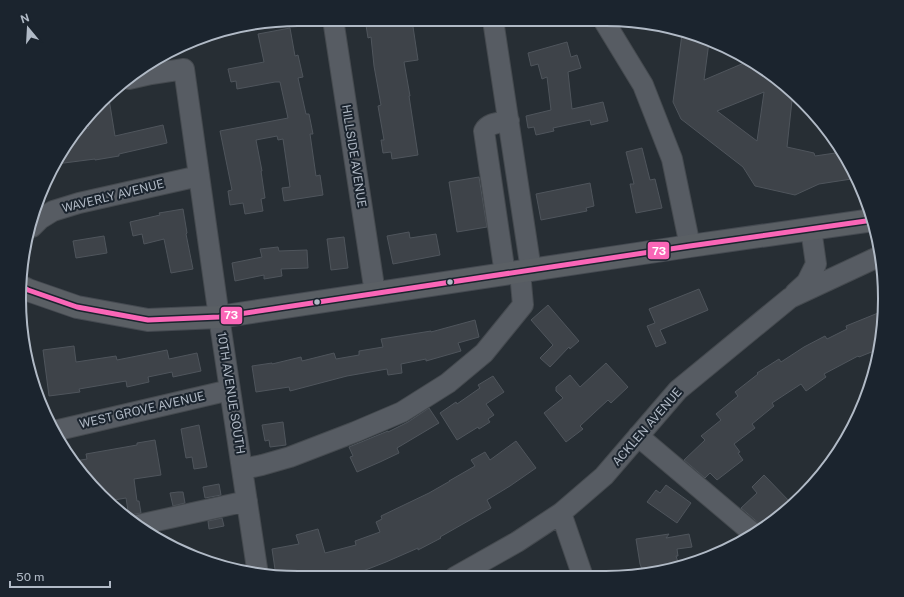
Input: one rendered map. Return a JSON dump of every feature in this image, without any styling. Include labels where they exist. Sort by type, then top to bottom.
[{"type":"main road","points":[[26,293],[77,307],[148,320],[219,317],[867,221]]},
{"type":"street","name":"HILLSIDE AVENUE","points":[[334,26],[375,293]]},
{"type":"street","points":[[242,469],[290,457],[402,412],[448,383],[484,353],[522,305],[509,121],[494,26]]},
{"type":"street","points":[[607,26],[643,85],[672,159],[690,246]]},
{"type":"street","name":"10TH AVENUE SOUTH","points":[[140,77],[184,69],[219,317],[257,568]]},
{"type":"street","points":[[509,121],[490,124],[484,131],[519,272]]},
{"type":"street","name":"WAVERLY AVENUE","points":[[37,222],[53,211],[59,209],[99,198],[199,176]]},
{"type":"street","points":[[790,298],[807,282],[816,264],[811,229]]},
{"type":"street","name":"ACKLEN AVENUE","points":[[466,571],[517,542],[561,513],[604,476],[678,390],[790,298],[875,258]]},
{"type":"street","name":"WEST GROVE AVENUE","points":[[60,430],[230,390]]},
{"type":"street","points":[[638,436],[749,530]]},
{"type":"street","points":[[145,523],[247,501]]},
{"type":"street","points":[[561,513],[581,571]]},
{"type":"building","points":[[366,26],[413,26],[418,60],[404,62],[418,155],[392,159],[391,152],[383,153],[381,140],[384,140],[378,106],[381,105],[374,66],[371,37],[368,38]]},
{"type":"building","points":[[290,28],[295,56],[298,55],[303,77],[298,78],[306,114],[309,114],[313,134],[310,134],[316,176],[320,175],[323,195],[284,201],[282,188],[290,187],[283,139],[278,140],[277,136],[256,140],[265,198],[261,199],[263,211],[245,214],[243,203],[230,205],[228,191],[232,190],[220,131],[288,118],[280,82],[237,89],[236,81],[231,82],[228,69],[264,62],[258,34]]},
{"type":"building","points":[[682,37],[708,46],[704,80],[743,63],[771,82],[792,100],[787,147],[814,153],[815,156],[836,153],[851,179],[819,184],[795,195],[755,186],[743,167],[681,119],[673,102]],"holes":[[[764,92],[757,141],[717,111]]]},
{"type":"building","points":[[567,42],[571,57],[577,55],[581,68],[568,72],[572,109],[603,102],[608,121],[591,125],[590,120],[553,128],[554,131],[536,135],[534,127],[528,128],[526,116],[551,110],[547,77],[542,79],[538,64],[531,66],[528,53]]},
{"type":"building","points":[[110,103],[115,136],[163,125],[167,143],[119,154],[119,156],[62,163],[82,133],[86,128],[89,128],[88,125]]},
{"type":"building","points":[[642,148],[650,180],[655,179],[662,208],[636,213],[630,184],[634,184],[626,152]]},
{"type":"building","points":[[479,177],[487,227],[457,232],[449,182]]},
{"type":"building","points":[[590,183],[594,206],[586,208],[587,211],[541,220],[536,194]]},
{"type":"building","points":[[183,209],[193,269],[171,273],[164,239],[144,244],[142,234],[133,236],[130,222],[160,215],[159,213]]},
{"type":"building","points":[[409,232],[410,238],[436,234],[440,255],[393,264],[387,236]]},
{"type":"building","points":[[104,236],[107,253],[76,258],[73,241]]},
{"type":"building","points":[[344,237],[348,268],[331,270],[327,239]]},
{"type":"building","points":[[278,247],[279,251],[307,250],[308,268],[281,269],[282,276],[264,279],[264,275],[235,281],[232,263],[262,257],[260,249]]},
{"type":"building","points":[[699,289],[708,310],[660,330],[666,343],[656,347],[647,326],[655,323],[649,309]]},
{"type":"building","points":[[548,305],[579,341],[570,349],[569,347],[550,367],[540,358],[553,345],[531,320]]},
{"type":"building","points":[[877,313],[873,351],[859,357],[858,356],[824,374],[826,377],[806,391],[801,384],[772,403],[774,406],[752,424],[755,428],[734,444],[740,452],[738,453],[743,460],[717,480],[710,473],[705,478],[684,460],[705,440],[701,436],[721,420],[716,414],[738,396],[735,392],[758,374],[757,373],[779,359],[781,362],[804,347],[825,336],[827,339],[847,329],[846,326]]},
{"type":"building","points":[[475,320],[479,337],[458,343],[461,351],[426,361],[426,359],[401,364],[402,373],[388,375],[387,369],[347,376],[290,391],[289,387],[256,392],[252,366],[272,364],[301,357],[302,361],[334,353],[336,359],[359,355],[359,351],[383,347],[381,339],[431,332]]},
{"type":"building","points":[[74,346],[76,362],[116,356],[117,360],[167,350],[169,359],[197,353],[201,371],[173,377],[172,372],[148,377],[149,382],[127,387],[126,381],[79,389],[80,392],[49,396],[43,350]]},
{"type":"building","points":[[606,363],[628,387],[611,403],[608,400],[580,426],[583,429],[566,442],[544,413],[563,398],[556,391],[556,387],[570,375],[580,387]]},
{"type":"building","points":[[493,376],[504,392],[486,404],[494,415],[488,419],[490,422],[479,429],[478,427],[457,440],[440,413],[456,402],[457,404],[480,388],[478,385]]},
{"type":"building","points":[[429,408],[439,423],[397,448],[399,453],[357,472],[350,457],[353,456],[349,447],[388,432],[408,422]]},
{"type":"building","points":[[283,422],[286,445],[270,447],[269,440],[265,441],[262,425]]},
{"type":"building","points":[[199,425],[207,467],[194,469],[192,457],[186,458],[181,429]]},
{"type":"building","points":[[155,440],[161,475],[134,479],[137,501],[139,501],[141,513],[133,515],[128,511],[126,498],[115,500],[79,460],[87,459],[86,454],[137,445],[137,443]]},
{"type":"building","points":[[516,441],[536,468],[487,500],[491,508],[418,550],[418,548],[363,571],[275,570],[272,549],[299,544],[296,535],[318,529],[325,553],[356,545],[355,541],[380,532],[376,522],[382,519],[381,516],[429,493],[475,466],[471,460],[485,452],[490,460]]},
{"type":"building","points":[[764,475],[788,500],[759,523],[741,508],[757,493],[752,487]]},
{"type":"building","points":[[219,484],[221,495],[205,498],[203,487]]},
{"type":"building","points":[[666,485],[691,503],[677,523],[647,502],[656,490],[660,493]]},
{"type":"building","points":[[183,492],[185,503],[173,506],[170,493]]},
{"type":"building","points":[[222,518],[224,526],[209,529],[208,521]]},
{"type":"building","points":[[669,534],[666,538],[689,534],[692,547],[677,549],[678,556],[676,556],[678,561],[642,569],[636,539]]},
{"type":"transit line","name":"73","points":[[27,289],[77,307],[148,320],[219,317],[867,221]]}]
